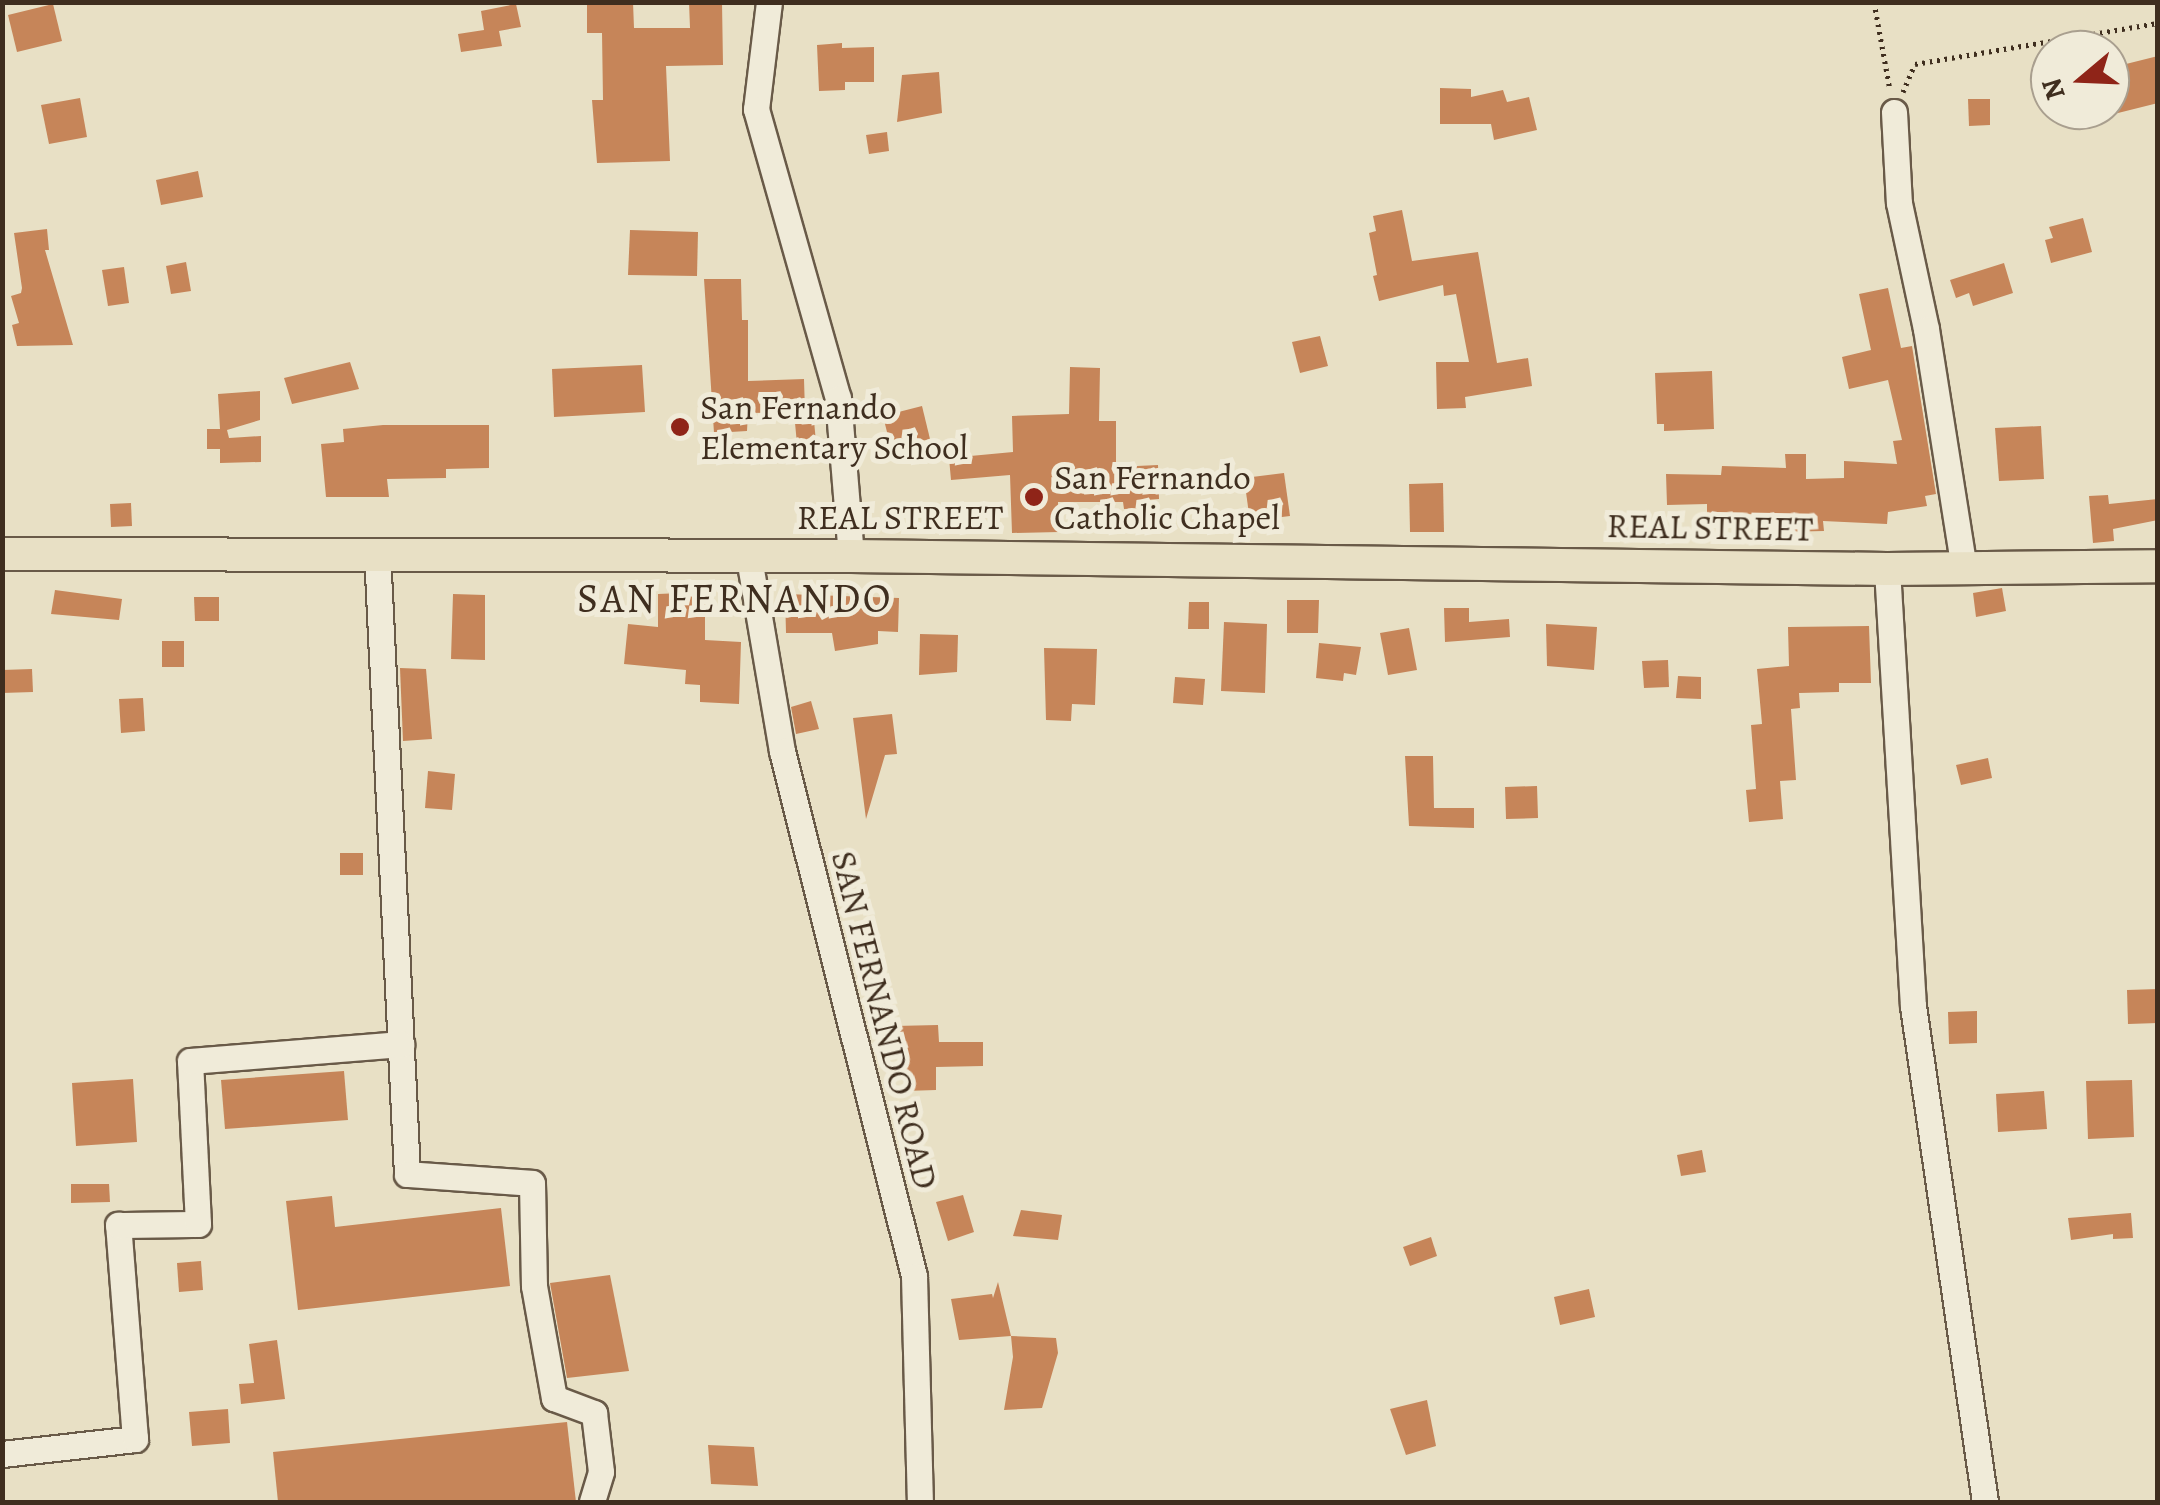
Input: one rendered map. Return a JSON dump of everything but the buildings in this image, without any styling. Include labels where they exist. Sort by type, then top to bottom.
[{"type":"main road","name":"REAL STREET","points":[[2,554],[377,552],[1887,569],[2158,566]]},
{"type":"street","points":[[769,2],[756,109],[838,398],[851,556]]},
{"type":"street","points":[[1894,112],[1900,203],[1926,329],[1964,568]]},
{"type":"street","points":[[377,552],[407,1174],[532,1182],[534,1286],[554,1398],[594,1413],[601,1472],[592,1502]]},
{"type":"street","name":"SAN FERNANDO ROAD","points":[[749,558],[782,751],[914,1276],[920,1502]]},
{"type":"street","points":[[1887,569],[1912,1006],[1985,1502]]},
{"type":"street","points":[[2,1454],[135,1439],[118,1225],[198,1224],[190,1060],[400,1044]]},
{"type":"path","points":[[1874,2],[1894,112]]},
{"type":"path","points":[[1894,112],[1916,64],[2158,23]]},
{"type":"place","name":"San Fernando Elementary School","points":[[680,427]]},
{"type":"place","name":"San Fernando Catholic Chapel","points":[[1034,497]]},
{"type":"district","name":"SAN FERNANDO","points":[[735,599]]}]
